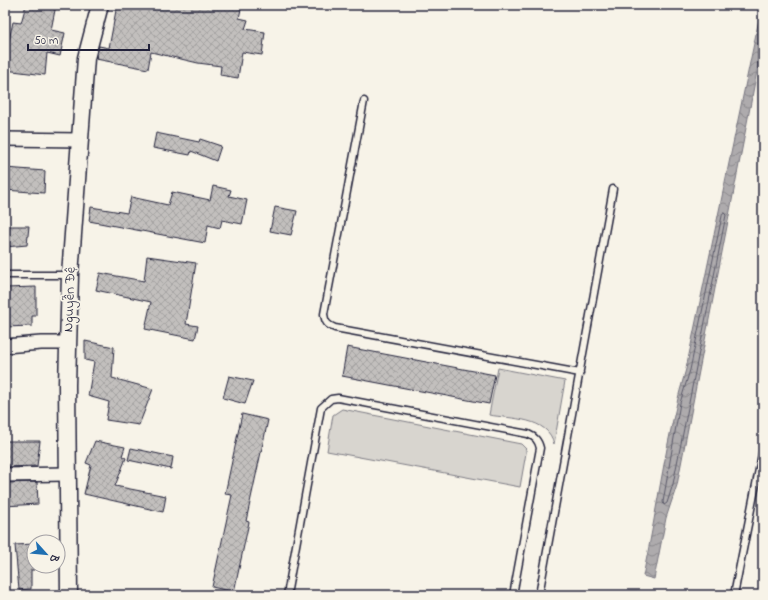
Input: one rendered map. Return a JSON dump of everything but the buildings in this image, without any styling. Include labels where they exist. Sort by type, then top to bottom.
[{"type":"street","name":"Nguyễn Đệ","points":[[69,595],[67,474],[70,276],[86,58],[100,5]]},
{"type":"street","points":[[5,139],[79,140]]},
{"type":"street","points":[[5,346],[41,343],[68,343]]},
{"type":"street","points":[[5,475],[67,474]]},
{"type":"lane","points":[[364,101],[324,314],[324,321],[328,325],[335,328],[580,373]]},
{"type":"lane","points":[[539,595],[613,189]]},
{"type":"lane","points":[[5,275],[70,276]]},
{"type":"lane","points":[[287,595],[321,408],[331,398],[338,398],[528,434],[534,437],[539,443],[540,448],[513,595]]},
{"type":"lane","points":[[734,595],[763,449]]},
{"type":"shaded area","points":[[498,368],[565,381],[554,444],[550,435],[537,424],[518,419],[489,415]]},
{"type":"shaded area","points":[[342,409],[521,444],[526,449],[526,453],[520,487],[327,451],[333,415]]},
{"type":"water","points":[[762,5],[763,40],[677,485],[666,518],[654,579],[643,576],[673,420],[686,369]]}]
